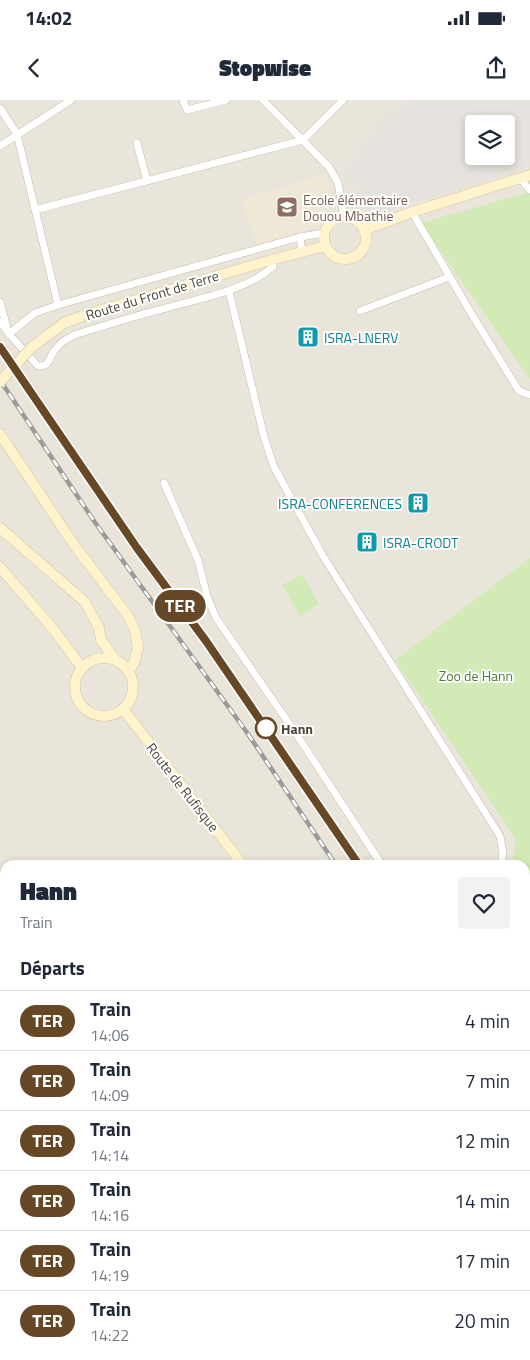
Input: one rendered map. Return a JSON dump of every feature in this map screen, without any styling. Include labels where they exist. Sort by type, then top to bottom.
[{"type":"main road","points":[[364,230],[412,212],[525,177]]},
{"type":"main road","points":[[344,217],[356,220],[364,230],[366,236],[364,247],[361,252],[352,258],[347,260],[336,258],[327,251],[323,240],[324,233],[331,222],[337,218],[344,217]]},
{"type":"main road","name":"Route du Front de Terre","points":[[0,382],[32,347],[64,323],[88,314],[325,246]]},
{"type":"main road","points":[[0,434],[72,542],[128,616],[135,630],[138,648],[134,663],[129,670]]},
{"type":"main road","points":[[0,528],[85,602],[96,623],[101,640],[114,658],[124,664],[129,670],[134,686],[133,695],[129,703],[115,714],[106,716],[96,715],[87,711],[80,704],[75,686],[77,676],[87,662],[102,657],[114,658]]},
{"type":"main road","points":[[1,571],[54,630],[82,668]]},
{"type":"main road","points":[[94,659],[101,640]]},
{"type":"main road","name":"Route de Rufisque","points":[[123,709],[239,860]]},
{"type":"street","points":[[0,146],[71,100]]},
{"type":"street","points":[[183,100],[187,110],[226,100]]},
{"type":"street","points":[[263,100],[329,167],[338,183],[344,217]]},
{"type":"street","points":[[35,210],[303,140],[343,100]]},
{"type":"street","points":[[0,108],[17,134],[58,304]]},
{"type":"street","points":[[137,143],[147,181]]},
{"type":"street","points":[[525,177],[530,190]]},
{"type":"street","points":[[412,212],[519,391],[530,395]]},
{"type":"street","points":[[9,334],[35,313],[58,304],[300,237],[324,233]]},
{"type":"street","points":[[300,237],[302,252]]},
{"type":"street","points":[[0,322],[38,366],[42,366],[47,364],[54,351],[62,342],[74,335],[229,291],[273,268],[272,260]]},
{"type":"street","points":[[360,311],[450,277]]},
{"type":"street","points":[[229,291],[264,437],[274,467],[323,556],[500,836],[503,853],[502,860]]},
{"type":"street","points":[[0,302],[9,334]]},
{"type":"street","points":[[164,483],[198,560],[216,618],[295,732],[379,860]]},
{"type":"shaded area","points":[[0,100],[530,100],[530,860],[0,860]]},
{"type":"shaded area","points":[[411,100],[530,100],[530,166],[374,216],[366,213],[357,188],[342,175],[384,118]]},
{"type":"shaded area","name":"Ecole élémentaire Douou Mbathie","points":[[327,174],[332,201],[320,226],[257,245],[242,199]]},
{"type":"green space","points":[[530,192],[530,379],[421,223]]},
{"type":"green space","name":"Zoo de Hann","points":[[530,558],[530,860],[514,860],[516,839],[395,660]]},
{"type":"green space","points":[[302,574],[319,604],[300,616],[282,585]]},
{"type":"railway","points":[[0,347],[137,548],[206,641],[356,860]]},
{"type":"railway","points":[[0,380],[94,521],[248,734],[333,860]]},
{"type":"train","name":"TER","points":[[0,347],[137,548],[206,641],[356,860]]},
{"type":"place","name":"Ecole élémentaire Douou Mbathie","points":[[287,207]]},
{"type":"place","name":"ISRA-LNERV","points":[[308,337]]},
{"type":"place","name":"ISRA-CONFERENCES","points":[[418,503]]},
{"type":"place","name":"ISRA-CRODT","points":[[367,542]]},
{"type":"place","name":"Hann","points":[[266,728]]}]
